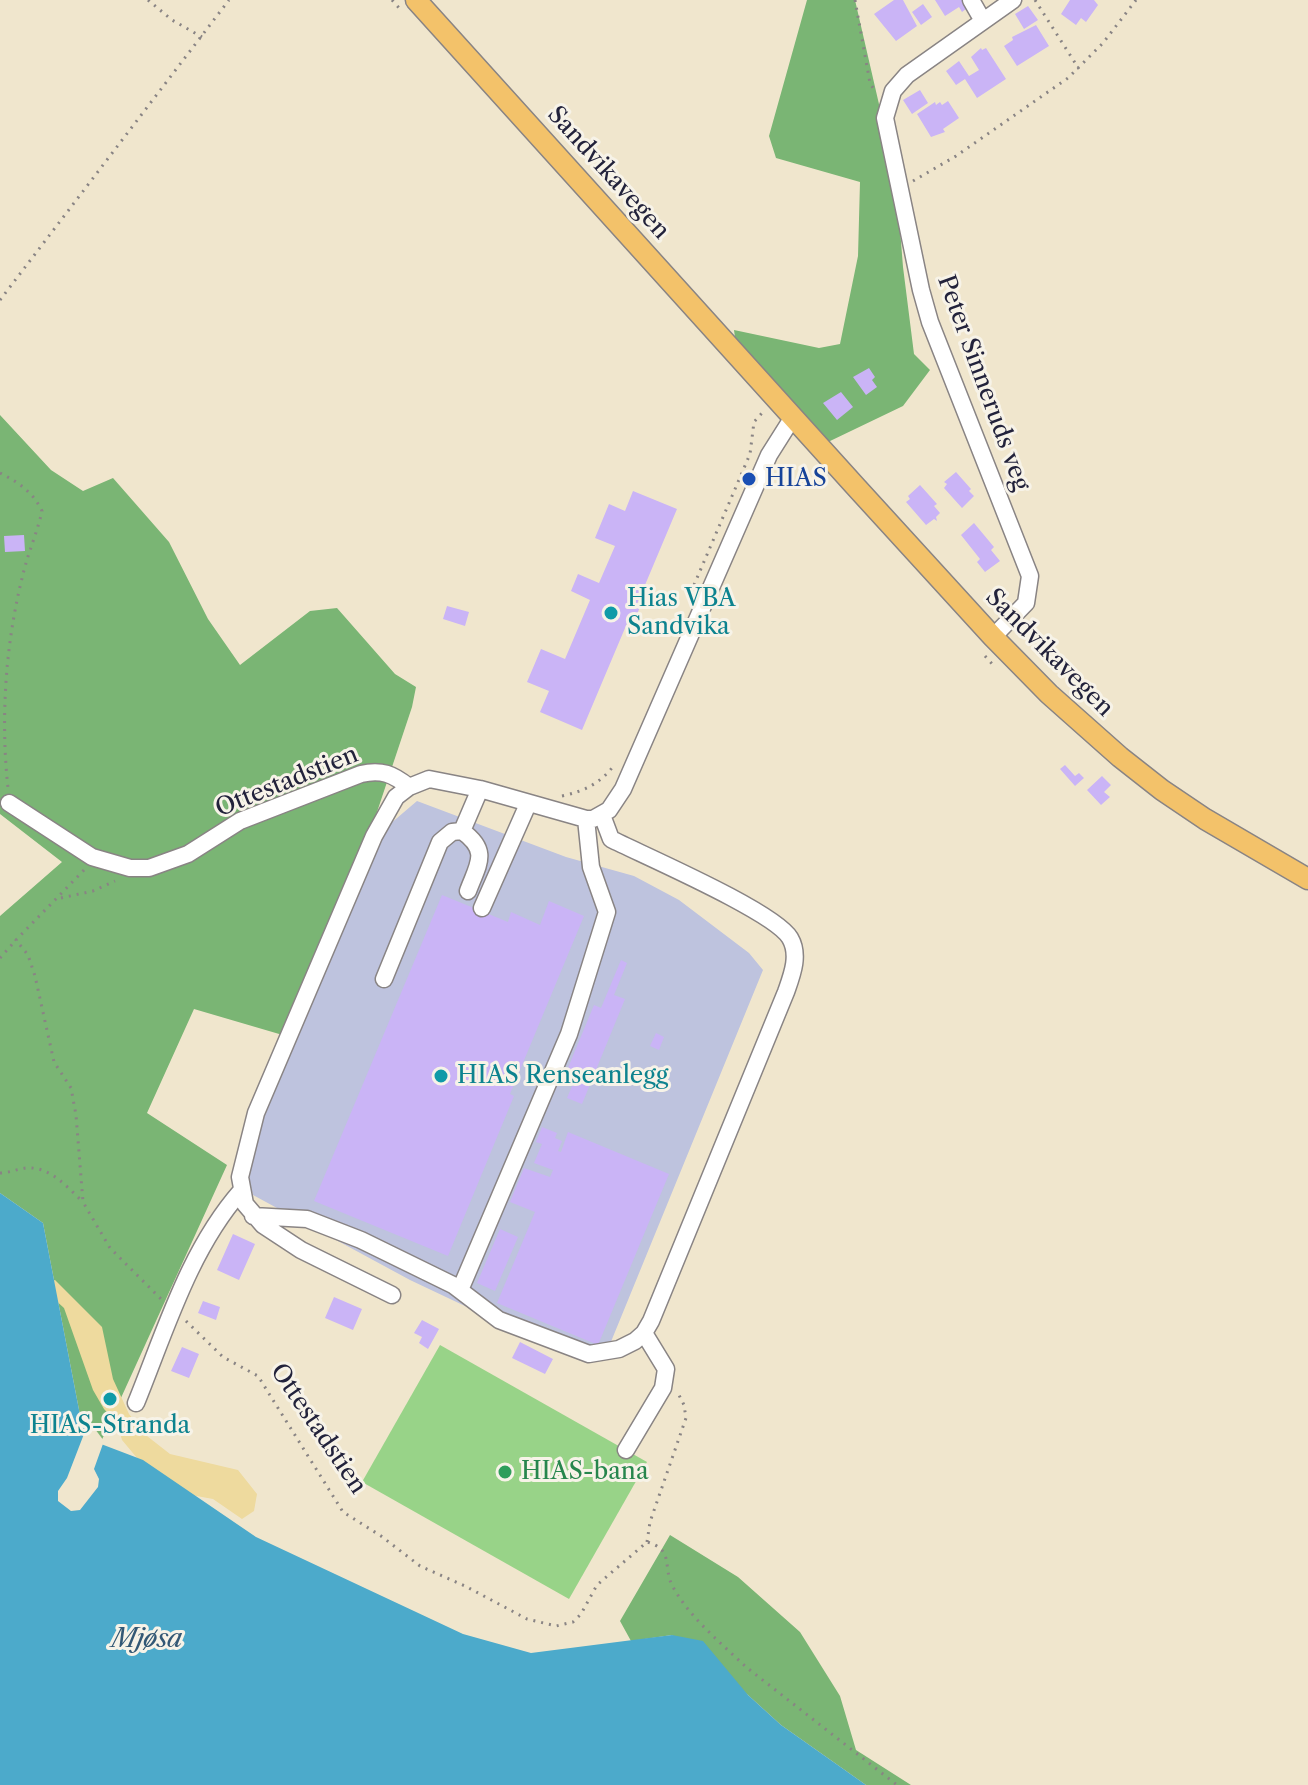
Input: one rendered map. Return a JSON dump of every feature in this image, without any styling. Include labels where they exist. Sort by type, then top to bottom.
[{"type":"main road","name":"Sandvikavegen","points":[[416,0],[993,637],[1082,724],[1162,790],[1227,833],[1308,879]]},
{"type":"street","points":[[971,0],[983,21]]},
{"type":"street","points":[[886,110],[893,91],[907,75],[1013,0]]},
{"type":"street","name":"Peter Sinneruds veg","points":[[886,110],[888,140],[930,322],[1030,576],[1026,603],[993,637]]},
{"type":"street","points":[[392,1295],[301,1250],[263,1225],[245,1204],[241,1191],[243,1158],[264,1094],[374,836],[396,797],[419,781],[436,779],[528,804],[594,817],[609,810],[623,789],[769,455],[793,417]]},
{"type":"street","name":"Ottestadstien","points":[[9,803],[92,857],[118,866],[140,869],[173,861],[240,821],[361,774],[372,771],[387,773],[409,787]]},
{"type":"street","points":[[462,831],[480,789]]},
{"type":"street","points":[[482,908],[528,804]]},
{"type":"street","points":[[460,1290],[569,1034],[607,912],[591,867],[594,817]]},
{"type":"street","points":[[253,1216],[285,1216],[321,1223],[395,1255],[460,1290],[499,1320],[589,1354],[619,1349],[644,1333],[780,1005],[793,972],[795,954],[790,937],[775,923],[712,888],[611,839],[594,817]]},
{"type":"street","points":[[462,831],[478,847],[481,857],[468,891]]},
{"type":"street","points":[[384,979],[440,842],[452,832],[462,831]]},
{"type":"street","points":[[136,1403],[174,1311],[219,1216],[241,1191]]},
{"type":"street","points":[[626,1450],[663,1388],[666,1369],[644,1333]]},
{"type":"path","points":[[148,0],[172,20],[202,37]]},
{"type":"path","points":[[0,300],[229,0]]},
{"type":"path","points":[[855,0],[870,83],[886,110]]},
{"type":"path","points":[[1035,0],[1079,69]]},
{"type":"path","points":[[899,189],[956,156],[1079,69],[1136,0]]},
{"type":"path","points":[[694,584],[750,454],[754,422],[765,409]]},
{"type":"path","points":[[0,473],[20,484],[36,499],[42,511],[26,565],[11,636],[2,742],[9,803]]},
{"type":"path","points":[[554,797],[584,791],[614,766],[620,753]]},
{"type":"path","points":[[59,898],[92,857]]},
{"type":"path","points":[[0,958],[50,903],[93,891],[140,869]]},
{"type":"path","name":"Ottestadstien","points":[[16,940],[28,955],[35,976],[54,1062],[71,1088],[83,1202],[110,1248],[223,1357],[258,1376],[343,1512],[420,1566],[527,1619],[556,1626],[573,1622],[597,1585],[647,1542]]},
{"type":"path","points":[[0,1173],[40,1169],[52,1174],[83,1202]]},
{"type":"path","points":[[666,1369],[684,1405],[686,1418],[650,1522],[647,1542],[655,1544],[666,1555],[667,1571],[679,1595],[727,1649],[897,1785]]},
{"type":"shaded area","points":[[417,801],[566,857],[634,876],[679,900],[749,953],[763,970],[608,1349],[579,1360],[410,1280],[253,1195],[244,1162],[383,830]]},
{"type":"green space","points":[[807,0],[855,0],[896,178],[914,354],[930,370],[903,406],[828,442],[737,352],[734,330],[819,348],[840,344],[858,256],[860,182],[776,158],[769,136]]},
{"type":"green space","points":[[0,415],[51,470],[83,491],[113,478],[169,542],[208,619],[240,665],[310,611],[337,608],[395,674],[416,687],[366,845],[286,1036],[194,1009],[147,1113],[227,1165],[100,1444],[80,1415],[43,1223],[0,1193],[0,916],[62,862],[0,814]]},
{"type":"green space","name":"HIAS-bana","points":[[440,1345],[647,1462],[569,1599],[362,1482]]},
{"type":"green space","points":[[670,1535],[738,1577],[800,1632],[840,1696],[856,1750],[911,1785],[866,1785],[781,1725],[672,1635],[631,1641],[620,1621]]},
{"type":"sand","name":"HIAS-Stranda","points":[[55,1280],[102,1327],[113,1379],[129,1414],[147,1436],[170,1454],[238,1470],[257,1494],[254,1511],[242,1519],[213,1499],[191,1495],[137,1458],[122,1440],[117,1423],[93,1390],[64,1308],[52,1297],[49,1282]]},
{"type":"water","name":"Mjøsa","points":[[0,1193],[43,1223],[80,1415],[101,1444],[143,1460],[256,1537],[463,1634],[531,1653],[672,1635],[703,1641],[748,1695],[781,1725],[866,1785],[0,1785]]},
{"type":"pier","points":[[89,1421],[104,1441],[94,1469],[99,1479],[98,1487],[80,1510],[71,1511],[58,1501],[58,1491],[67,1478]]},
{"type":"building","points":[[894,0],[903,0],[917,26],[896,41],[874,14]]},
{"type":"building","points":[[935,0],[966,0],[970,6],[962,12],[959,7],[945,16]]},
{"type":"building","points":[[1070,0],[1094,0],[1098,5],[1086,22],[1081,18],[1076,25],[1061,14]]},
{"type":"building","points":[[923,4],[932,17],[921,25],[912,12]]},
{"type":"building","points":[[1028,6],[1038,20],[1024,29],[1015,14]]},
{"type":"building","points":[[1036,25],[1049,46],[1017,66],[1004,46],[1013,40],[1012,37]]},
{"type":"building","points":[[981,48],[986,48],[1006,79],[977,98],[965,79],[956,85],[946,71],[959,61],[969,76],[979,70],[971,57]]},
{"type":"building","points":[[920,90],[928,103],[912,114],[903,100]]},
{"type":"building","points":[[948,101],[959,118],[943,129],[945,132],[931,137],[917,114],[935,102],[942,105]]},
{"type":"building","points":[[869,368],[877,387],[866,395],[853,377]]},
{"type":"building","points":[[841,392],[853,407],[837,420],[823,403]]},
{"type":"building","points":[[956,472],[974,496],[962,508],[944,488],[947,484],[944,482]]},
{"type":"building","points":[[920,485],[937,504],[934,506],[940,513],[937,521],[934,519],[926,525],[906,502]]},
{"type":"building","name":"Hias VBA Sandvika","points":[[633,491],[677,509],[637,604],[641,605],[633,623],[628,621],[582,730],[540,712],[549,691],[527,682],[541,649],[565,659],[590,600],[571,591],[578,574],[599,583],[615,546],[595,538],[609,504],[625,511]]},
{"type":"building","points":[[974,523],[994,547],[991,550],[1000,561],[985,572],[977,562],[980,559],[961,535]]},
{"type":"building","points":[[24,535],[25,551],[5,552],[4,536]]},
{"type":"building","points":[[447,606],[469,612],[465,626],[443,619]]},
{"type":"building","points":[[1065,765],[1075,776],[1079,773],[1084,778],[1075,786],[1060,769]]},
{"type":"building","points":[[1102,776],[1111,785],[1104,792],[1110,797],[1101,805],[1087,790]]},
{"type":"building","name":"HIAS Renseanlegg","points":[[442,895],[508,922],[511,912],[540,925],[549,901],[584,916],[510,1094],[514,1096],[448,1256],[314,1201]]},
{"type":"building","name":"HIAS Renseanlegg","points":[[621,960],[627,963],[614,995],[625,999],[582,1104],[567,1098],[573,1084],[563,1080],[594,1005],[601,1008]]},
{"type":"building","points":[[656,1033],[664,1037],[659,1050],[650,1046]]},
{"type":"building","name":"HIAS Renseanlegg","points":[[542,1127],[557,1133],[555,1138],[562,1141],[558,1151],[561,1152],[568,1132],[669,1174],[598,1345],[497,1303],[535,1212],[510,1202],[524,1168],[550,1177],[553,1170],[534,1163],[542,1144],[536,1142]]},
{"type":"building","points":[[500,1229],[518,1237],[495,1291],[477,1283]]},
{"type":"building","points":[[233,1234],[255,1244],[239,1280],[217,1270]]},
{"type":"building","points":[[334,1297],[362,1309],[353,1330],[325,1318]]},
{"type":"building","points":[[203,1301],[220,1307],[216,1320],[198,1313]]},
{"type":"building","points":[[422,1320],[439,1329],[428,1349],[419,1343],[422,1337],[414,1333]]},
{"type":"building","points":[[520,1342],[553,1359],[545,1374],[512,1358]]},
{"type":"building","points":[[182,1347],[199,1354],[189,1378],[171,1371]]},
{"type":"place","name":"HIAS","points":[[749,479]]},
{"type":"place","name":"Hias VBA Sandvika","points":[[611,613]]},
{"type":"place","name":"HIAS Renseanlegg","points":[[441,1076]]},
{"type":"place","name":"HIAS-Stranda","points":[[110,1399]]},
{"type":"place","name":"HIAS-bana","points":[[505,1472]]}]
